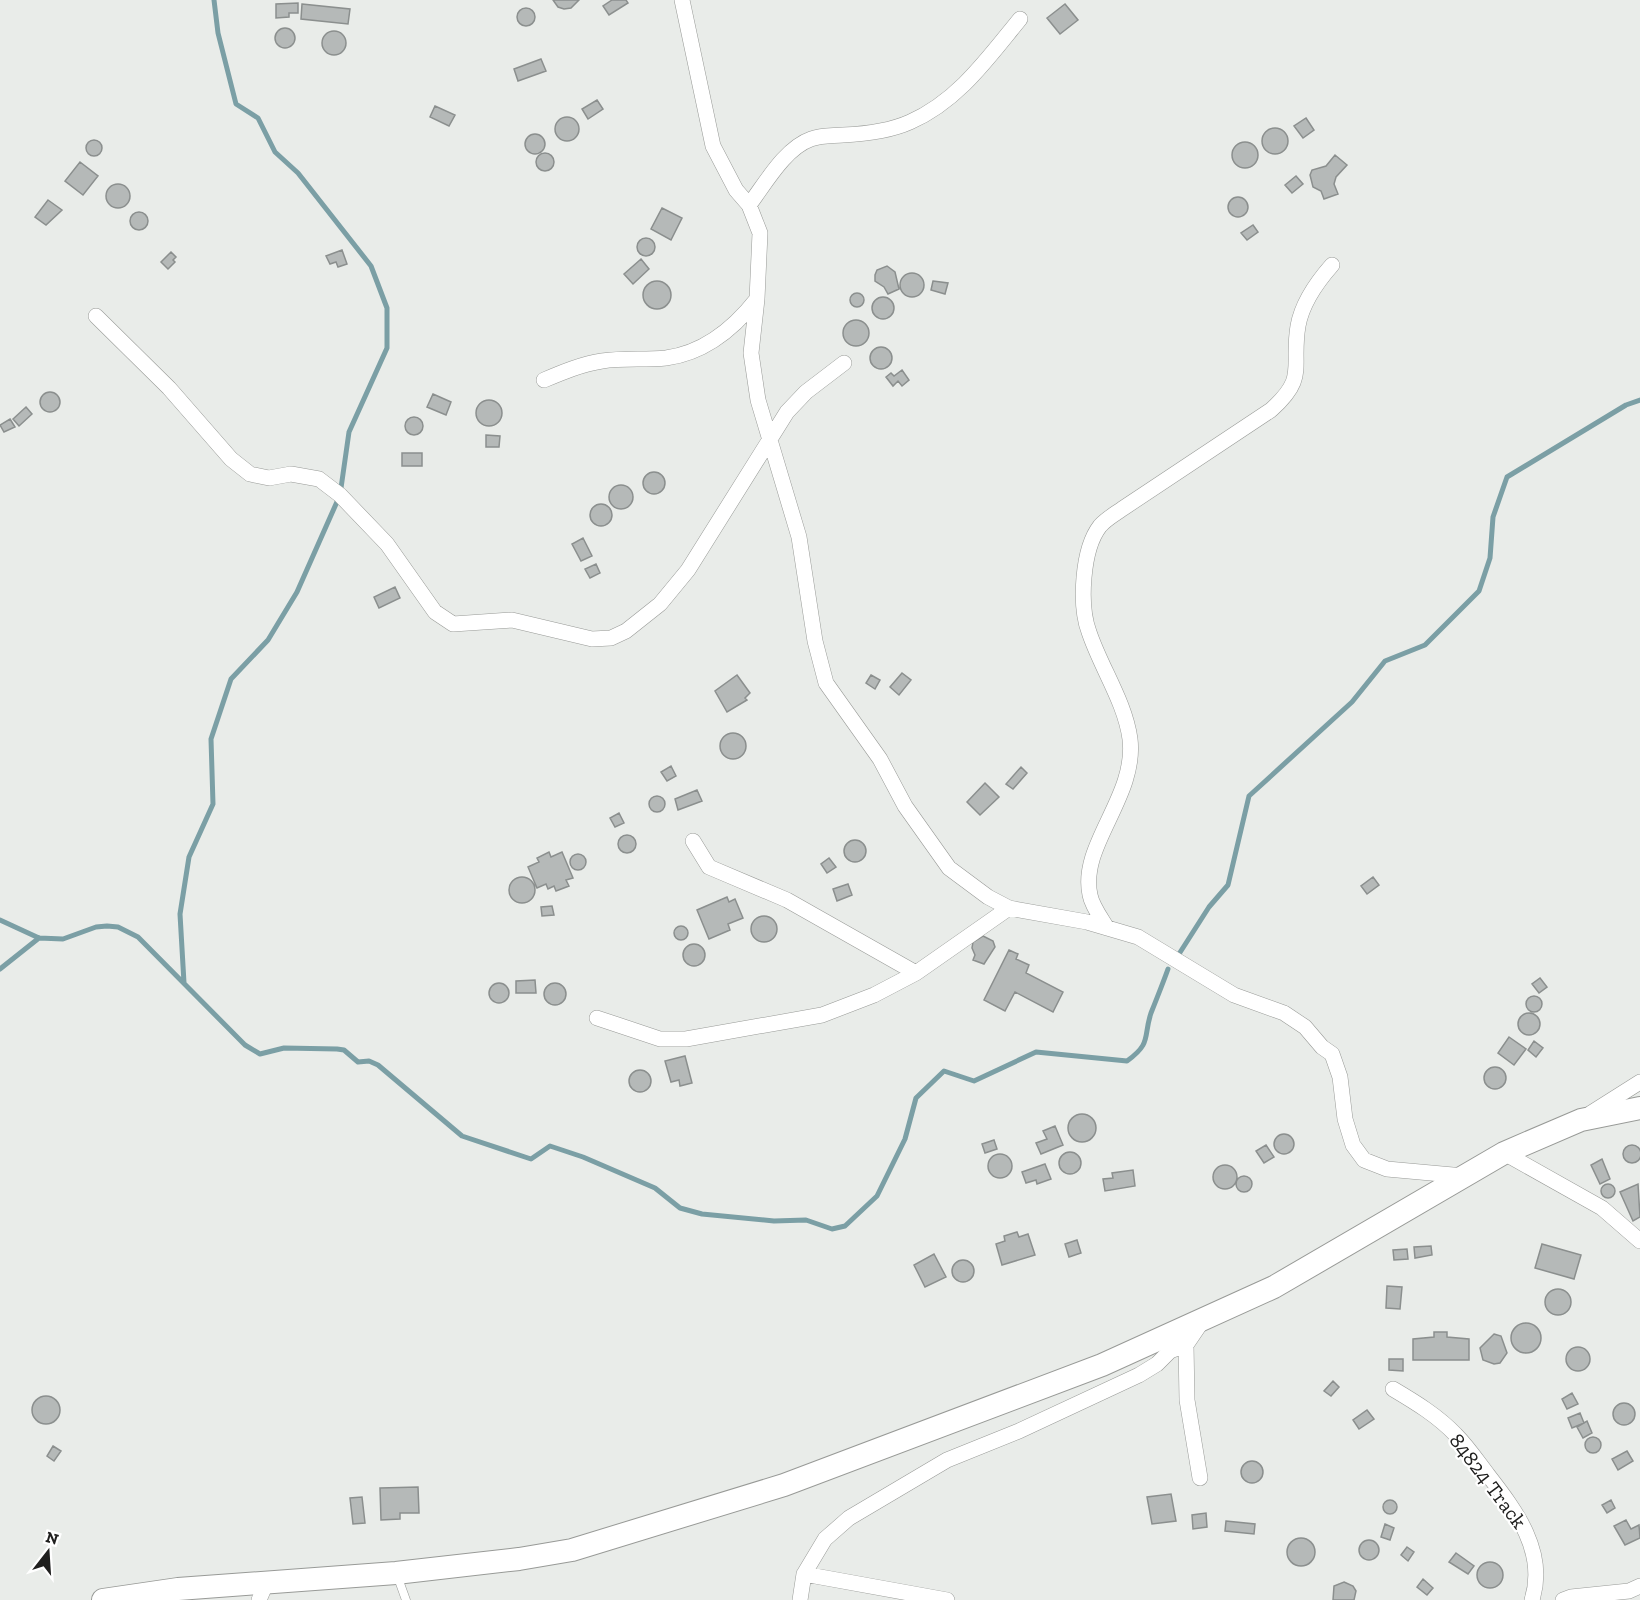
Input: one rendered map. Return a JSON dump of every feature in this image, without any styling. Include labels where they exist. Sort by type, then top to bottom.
[{"type":"street","points":[[682,0],[713,146],[736,190],[749,206],[760,233],[757,298],[751,352],[758,400],[799,537],[815,641],[826,683],[880,759],[905,806],[950,868],[988,897],[1009,908],[1087,921],[1138,937],[1234,994],[1284,1012],[1305,1027],[1322,1047],[1332,1054],[1340,1077],[1345,1119],[1353,1145],[1364,1160],[1387,1169],[1464,1176]]},
{"type":"street","points":[[749,206],[779,166],[797,147],[810,139],[888,130],[911,122],[952,96],[976,73],[1020,19]]},
{"type":"street","points":[[1107,928],[1090,898],[1087,879],[1092,859],[1128,777],[1130,740],[1124,716],[1088,631],[1084,578],[1089,549],[1100,526],[1271,410],[1288,394],[1296,375],[1298,324],[1317,282],[1332,265]]},
{"type":"street","points":[[544,380],[601,361],[668,357],[692,351],[718,337],[739,321],[757,298]]},
{"type":"street","points":[[96,316],[169,388],[231,459],[250,474],[269,478],[291,474],[319,479],[340,495],[387,544],[435,612],[453,624],[512,620],[592,639],[611,638],[626,631],[660,604],[688,570],[768,438],[787,412],[806,392],[844,363]]},
{"type":"street","points":[[693,841],[708,867],[820,916],[916,973]]},
{"type":"street","points":[[597,1018],[660,1039],[686,1039],[822,1015],[874,995],[916,973],[1009,908]]},
{"type":"street","points":[[103,1600],[178,1589],[263,1591],[519,1559],[572,1550],[784,1485],[1102,1365],[1274,1287],[1504,1153],[1581,1120],[1640,1082]]},
{"type":"street","points":[[1581,1120],[1640,1108]]},
{"type":"street","points":[[1504,1153],[1602,1208],[1640,1241]]},
{"type":"street","points":[[1200,1478],[1187,1400],[1186,1345],[1203,1319]]},
{"type":"street","points":[[800,1600],[804,1574],[825,1539],[849,1518],[947,1460],[1019,1431],[1139,1375],[1157,1364],[1170,1351],[1186,1345]]},
{"type":"street","name":"84824 Track","points":[[1393,1389],[1424,1408],[1456,1435],[1517,1512],[1530,1538],[1534,1559],[1536,1589],[1532,1600]]},
{"type":"street","points":[[804,1574],[947,1600]]},
{"type":"street","points":[[1563,1600],[1571,1597],[1629,1591],[1640,1586]]},
{"type":"lane","points":[[396,1573],[406,1600]]},
{"type":"building","points":[[553,0],[579,0],[571,8],[564,9],[558,7]]},
{"type":"building","points":[[612,0],[626,0],[628,3],[609,15],[603,6]]},
{"type":"building","points":[[298,3],[298,13],[289,13],[289,17],[276,18],[276,4]]},
{"type":"building","points":[[302,4],[350,9],[348,24],[301,19]]},
{"type":"building","points":[[1065,4],[1078,20],[1060,34],[1047,18]]},
{"type":"building","points":[[522,8],[530,8],[535,13],[533,24],[522,26],[517,21],[517,13]]},
{"type":"building","points":[[285,28],[292,31],[295,38],[292,45],[285,48],[278,45],[275,38],[278,31]]},
{"type":"building","points":[[334,31],[343,34],[346,43],[343,52],[334,55],[325,52],[322,43],[325,34]]},
{"type":"building","points":[[541,59],[546,71],[518,81],[514,69]]},
{"type":"building","points":[[597,100],[603,109],[588,119],[582,109]]},
{"type":"building","points":[[435,106],[455,115],[449,126],[430,117]]},
{"type":"building","points":[[567,117],[576,120],[579,129],[576,138],[567,141],[558,138],[555,129],[558,120]]},
{"type":"building","points":[[1306,118],[1314,130],[1303,138],[1294,126]]},
{"type":"building","points":[[1275,128],[1284,132],[1288,141],[1284,150],[1275,154],[1266,150],[1262,141],[1266,132]]},
{"type":"building","points":[[535,134],[542,137],[545,144],[542,151],[535,154],[528,151],[525,144],[528,137]]},
{"type":"building","points":[[94,140],[102,148],[94,156],[86,148]]},
{"type":"building","points":[[1245,142],[1254,146],[1258,155],[1254,164],[1245,168],[1236,164],[1232,155],[1236,146]]},
{"type":"building","points":[[545,153],[551,156],[554,162],[551,168],[545,171],[539,168],[536,162],[539,156]]},
{"type":"building","points":[[1335,155],[1347,165],[1336,177],[1334,184],[1338,194],[1324,199],[1321,191],[1313,187],[1310,175],[1312,170],[1326,166]]},
{"type":"building","points":[[80,162],[98,176],[83,195],[65,181]]},
{"type":"building","points":[[1296,176],[1303,184],[1292,193],[1285,185]]},
{"type":"building","points":[[118,184],[127,187],[130,196],[127,205],[118,208],[109,205],[106,196],[109,187]]},
{"type":"building","points":[[1238,197],[1245,200],[1248,207],[1245,214],[1238,217],[1231,214],[1228,207],[1231,200]]},
{"type":"building","points":[[48,200],[62,210],[46,225],[35,217]]},
{"type":"building","points":[[662,208],[682,218],[671,240],[651,229]]},
{"type":"building","points":[[135,212],[143,212],[148,217],[146,228],[135,230],[130,225],[130,217]]},
{"type":"building","points":[[1253,225],[1258,232],[1247,240],[1241,233]]},
{"type":"building","points":[[646,238],[652,241],[655,247],[652,253],[646,256],[640,253],[637,247],[640,241]]},
{"type":"building","points":[[342,250],[347,264],[338,267],[336,262],[330,264],[326,256]]},
{"type":"building","points":[[171,252],[176,257],[173,260],[175,262],[168,269],[161,262]]},
{"type":"building","points":[[641,259],[649,269],[633,284],[624,274]]},
{"type":"building","points":[[887,266],[895,272],[899,289],[888,294],[884,287],[875,281],[877,270]]},
{"type":"building","points":[[912,273],[921,276],[924,285],[921,294],[912,297],[903,294],[900,285],[903,276]]},
{"type":"building","points":[[657,281],[667,285],[671,295],[667,305],[657,309],[647,305],[643,295],[647,285]]},
{"type":"building","points":[[933,281],[948,283],[945,294],[931,290]]},
{"type":"building","points":[[857,293],[862,295],[864,300],[862,305],[857,307],[852,305],[850,300],[852,295]]},
{"type":"building","points":[[883,297],[891,300],[894,308],[891,316],[883,319],[875,316],[872,308],[875,300]]},
{"type":"building","points":[[856,320],[865,324],[869,333],[865,342],[856,346],[847,342],[843,333],[847,324]]},
{"type":"building","points":[[881,347],[889,350],[892,358],[889,366],[881,369],[873,366],[870,358],[873,350]]},
{"type":"building","points":[[902,370],[909,380],[902,386],[898,381],[893,386],[886,377],[891,373],[894,376]]},
{"type":"building","points":[[50,392],[57,395],[60,402],[57,409],[50,412],[43,409],[40,402],[43,395]]},
{"type":"building","points":[[433,394],[451,402],[446,415],[427,407]]},
{"type":"building","points":[[489,400],[498,404],[502,413],[498,422],[489,426],[480,422],[476,413],[480,404]]},
{"type":"building","points":[[26,407],[32,414],[19,426],[13,419]]},
{"type":"building","points":[[414,417],[422,422],[423,426],[418,434],[414,435],[406,430],[405,426],[410,418]]},
{"type":"building","points":[[10,419],[15,427],[4,432],[0,425]]},
{"type":"building","points":[[486,435],[500,436],[499,447],[486,447]]},
{"type":"building","points":[[402,453],[422,453],[422,466],[402,466]]},
{"type":"building","points":[[654,472],[662,475],[665,483],[662,491],[654,494],[646,491],[643,483],[646,475]]},
{"type":"building","points":[[621,485],[630,488],[633,497],[630,506],[621,509],[612,506],[609,497],[612,488]]},
{"type":"building","points":[[601,504],[609,507],[612,515],[609,523],[601,526],[593,523],[590,515],[593,507]]},
{"type":"building","points":[[583,538],[592,556],[581,561],[572,544]]},
{"type":"building","points":[[596,564],[600,573],[590,578],[585,569]]},
{"type":"building","points":[[395,587],[400,598],[379,608],[374,597]]},
{"type":"building","points":[[902,673],[911,680],[899,695],[890,687]]},
{"type":"building","points":[[737,675],[750,693],[745,698],[747,700],[727,712],[715,691]]},
{"type":"building","points":[[871,675],[880,680],[875,689],[866,683]]},
{"type":"building","points":[[733,733],[742,737],[746,746],[742,755],[733,759],[724,755],[720,746],[724,737]]},
{"type":"building","points":[[671,766],[676,776],[667,781],[661,772]]},
{"type":"building","points":[[1021,767],[1027,773],[1013,789],[1006,784]]},
{"type":"building","points":[[985,783],[999,797],[980,815],[967,802]]},
{"type":"building","points":[[697,790],[702,801],[678,810],[675,799]]},
{"type":"building","points":[[657,796],[665,804],[657,812],[649,804]]},
{"type":"building","points":[[619,813],[624,823],[615,827],[610,818]]},
{"type":"building","points":[[627,835],[633,838],[636,844],[633,850],[627,853],[621,850],[618,844],[621,838]]},
{"type":"building","points":[[855,840],[863,843],[866,851],[863,859],[855,862],[847,859],[844,851],[847,843]]},
{"type":"building","points":[[549,852],[551,857],[562,852],[573,878],[566,880],[569,886],[556,891],[554,886],[548,889],[546,884],[537,888],[528,867],[539,862],[537,858]]},
{"type":"building","points":[[575,854],[581,854],[586,862],[584,868],[575,870],[570,865],[570,859]]},
{"type":"building","points":[[829,858],[836,867],[827,873],[821,864]]},
{"type":"building","points":[[522,877],[531,881],[535,890],[531,899],[522,903],[513,899],[509,890],[513,881]]},
{"type":"building","points":[[1373,877],[1379,885],[1367,894],[1361,886]]},
{"type":"building","points":[[848,884],[852,895],[837,901],[833,889]]},
{"type":"building","points":[[727,897],[729,902],[735,899],[743,918],[728,924],[730,930],[709,939],[697,910]]},
{"type":"building","points":[[552,906],[554,915],[542,916],[541,907]]},
{"type":"building","points":[[764,916],[773,920],[777,929],[773,938],[764,942],[755,938],[751,929],[755,920]]},
{"type":"building","points":[[681,926],[686,928],[688,933],[686,938],[681,940],[676,938],[674,933],[676,928]]},
{"type":"building","points":[[983,936],[993,941],[995,947],[984,964],[973,960],[975,955],[972,948],[973,942]]},
{"type":"building","points":[[690,944],[698,944],[705,951],[705,959],[698,966],[690,966],[683,959],[683,951]]},
{"type":"building","points":[[1009,950],[1018,954],[1016,959],[1029,965],[1026,973],[1063,992],[1053,1012],[1015,992],[1005,1011],[984,1000]]},
{"type":"building","points":[[1540,978],[1547,987],[1539,993],[1532,984]]},
{"type":"building","points":[[535,980],[536,993],[516,993],[516,981]]},
{"type":"building","points":[[499,983],[506,986],[509,993],[506,1000],[499,1003],[492,1000],[489,993],[492,986]]},
{"type":"building","points":[[555,983],[563,986],[566,994],[563,1002],[555,1005],[547,1002],[544,994],[547,986]]},
{"type":"building","points":[[1534,996],[1540,998],[1542,1004],[1540,1010],[1534,1012],[1528,1010],[1526,1004],[1528,998]]},
{"type":"building","points":[[1529,1013],[1537,1016],[1540,1024],[1537,1032],[1529,1035],[1521,1032],[1518,1024],[1521,1016]]},
{"type":"building","points":[[1509,1037],[1526,1049],[1514,1065],[1498,1053]]},
{"type":"building","points":[[1534,1041],[1543,1048],[1536,1057],[1528,1050]]},
{"type":"building","points":[[685,1056],[692,1083],[680,1086],[679,1080],[671,1082],[665,1061]]},
{"type":"building","points":[[1495,1067],[1503,1070],[1506,1078],[1503,1086],[1495,1089],[1487,1086],[1484,1078],[1487,1070]]},
{"type":"building","points":[[640,1070],[648,1073],[651,1081],[648,1089],[640,1092],[632,1089],[629,1081],[632,1073]]},
{"type":"building","points":[[1082,1114],[1092,1118],[1096,1128],[1092,1138],[1082,1142],[1072,1138],[1068,1128],[1072,1118]]},
{"type":"building","points":[[1055,1126],[1063,1145],[1041,1154],[1036,1143],[1047,1139],[1043,1131]]},
{"type":"building","points":[[1284,1134],[1291,1137],[1294,1144],[1291,1151],[1284,1154],[1277,1151],[1274,1144],[1277,1137]]},
{"type":"building","points":[[994,1140],[997,1149],[985,1153],[982,1144]]},
{"type":"building","points":[[1266,1145],[1274,1157],[1264,1163],[1256,1151]]},
{"type":"building","points":[[1628,1145],[1636,1145],[1641,1150],[1639,1161],[1628,1163],[1623,1158],[1623,1150]]},
{"type":"building","points":[[1070,1152],[1078,1155],[1081,1163],[1078,1171],[1070,1174],[1062,1171],[1059,1163],[1062,1155]]},
{"type":"building","points":[[1000,1154],[1009,1157],[1012,1166],[1009,1175],[1000,1178],[991,1175],[988,1166],[991,1157]]},
{"type":"building","points":[[1602,1159],[1610,1179],[1600,1184],[1591,1165]]},
{"type":"building","points":[[1045,1164],[1051,1179],[1037,1184],[1036,1180],[1026,1183],[1022,1172]]},
{"type":"building","points":[[1225,1165],[1233,1169],[1237,1177],[1233,1185],[1225,1189],[1217,1185],[1213,1177],[1217,1169]]},
{"type":"building","points":[[1133,1170],[1135,1186],[1105,1191],[1103,1179],[1113,1178],[1112,1173]]},
{"type":"building","points":[[1244,1176],[1250,1178],[1252,1184],[1250,1190],[1244,1192],[1238,1190],[1236,1184],[1238,1178]]},
{"type":"building","points":[[1605,1184],[1611,1184],[1615,1191],[1611,1198],[1605,1198],[1601,1194],[1601,1188]]},
{"type":"building","points":[[1638,1184],[1640,1217],[1633,1221],[1620,1192]]},
{"type":"building","points":[[1017,1232],[1019,1237],[1028,1234],[1035,1255],[1002,1265],[996,1244],[1005,1241],[1004,1236]]},
{"type":"building","points":[[1077,1240],[1081,1253],[1069,1257],[1065,1244]]},
{"type":"building","points":[[1542,1244],[1581,1255],[1574,1279],[1535,1268]]},
{"type":"building","points":[[1431,1246],[1432,1255],[1415,1258],[1414,1247]]},
{"type":"building","points":[[1407,1249],[1408,1259],[1394,1260],[1393,1250]]},
{"type":"building","points":[[934,1254],[946,1277],[925,1287],[914,1265]]},
{"type":"building","points":[[963,1260],[973,1267],[974,1271],[967,1281],[963,1282],[953,1275],[952,1271],[959,1261]]},
{"type":"building","points":[[1387,1286],[1402,1287],[1400,1309],[1386,1308]]},
{"type":"building","points":[[1558,1289],[1567,1293],[1571,1302],[1567,1311],[1558,1315],[1549,1311],[1545,1302],[1549,1293]]},
{"type":"building","points":[[1526,1323],[1537,1327],[1541,1338],[1537,1349],[1526,1353],[1515,1349],[1511,1338],[1515,1327]]},
{"type":"building","points":[[1434,1332],[1447,1332],[1447,1337],[1469,1339],[1469,1360],[1413,1360],[1413,1339],[1434,1337]]},
{"type":"building","points":[[1494,1334],[1501,1336],[1507,1353],[1500,1363],[1494,1364],[1483,1360],[1480,1348]]},
{"type":"building","points":[[1578,1347],[1587,1350],[1590,1359],[1587,1368],[1578,1371],[1569,1368],[1566,1359],[1569,1350]]},
{"type":"building","points":[[1389,1359],[1403,1359],[1403,1371],[1389,1370]]},
{"type":"building","points":[[1333,1381],[1339,1387],[1331,1396],[1324,1391]]},
{"type":"building","points":[[1572,1393],[1578,1404],[1567,1409],[1562,1399]]},
{"type":"building","points":[[46,1396],[56,1400],[60,1410],[56,1420],[46,1424],[36,1420],[32,1410],[36,1400]]},
{"type":"building","points":[[1624,1403],[1632,1406],[1635,1414],[1632,1422],[1624,1425],[1616,1422],[1613,1414],[1616,1406]]},
{"type":"building","points":[[1367,1410],[1374,1419],[1359,1429],[1353,1420]]},
{"type":"building","points":[[1580,1413],[1584,1423],[1572,1428],[1568,1418]]},
{"type":"building","points":[[1587,1421],[1592,1433],[1583,1438],[1577,1427]]},
{"type":"building","points":[[1593,1437],[1599,1439],[1601,1445],[1599,1451],[1593,1453],[1587,1451],[1585,1445],[1587,1439]]},
{"type":"building","points":[[53,1446],[61,1451],[54,1461],[47,1456]]},
{"type":"building","points":[[1627,1451],[1633,1461],[1618,1470],[1612,1459]]},
{"type":"building","points":[[1252,1461],[1260,1464],[1263,1472],[1260,1480],[1252,1483],[1244,1480],[1241,1472],[1244,1464]]},
{"type":"building","points":[[418,1487],[419,1513],[400,1513],[400,1519],[381,1520],[380,1488]]},
{"type":"building","points":[[1171,1494],[1176,1521],[1152,1524],[1147,1497]]},
{"type":"building","points":[[362,1497],[365,1523],[353,1524],[350,1498]]},
{"type":"building","points":[[1390,1500],[1395,1502],[1397,1507],[1395,1512],[1390,1514],[1385,1512],[1383,1507],[1385,1502]]},
{"type":"building","points":[[1611,1500],[1615,1508],[1607,1513],[1602,1505]]},
{"type":"building","points":[[1206,1513],[1207,1527],[1193,1529],[1192,1515]]},
{"type":"building","points":[[1626,1520],[1631,1529],[1639,1525],[1640,1538],[1625,1545],[1614,1526]]},
{"type":"building","points":[[1226,1521],[1255,1524],[1254,1534],[1225,1531]]},
{"type":"building","points":[[1385,1524],[1394,1528],[1390,1540],[1381,1537]]},
{"type":"building","points":[[1301,1538],[1311,1542],[1315,1552],[1311,1562],[1301,1566],[1291,1562],[1287,1552],[1291,1542]]},
{"type":"building","points":[[1369,1540],[1376,1543],[1379,1550],[1376,1557],[1369,1560],[1362,1557],[1359,1550],[1362,1543]]},
{"type":"building","points":[[1407,1547],[1414,1552],[1408,1561],[1401,1555]]},
{"type":"building","points":[[1456,1553],[1474,1566],[1468,1574],[1449,1562]]},
{"type":"building","points":[[1490,1562],[1499,1566],[1503,1575],[1499,1584],[1490,1588],[1481,1584],[1477,1575],[1481,1566]]},
{"type":"building","points":[[1423,1579],[1433,1588],[1427,1595],[1417,1587]]},
{"type":"building","points":[[1344,1582],[1353,1586],[1356,1591],[1354,1600],[1333,1600],[1334,1586]]},
{"type":"waterway","points":[[184,983],[180,914],[189,857],[213,804],[211,739],[231,679],[268,640],[297,592],[340,495],[349,432],[387,348],[387,308],[371,266],[298,173],[275,152],[258,118],[236,104],[218,33],[214,0]]},
{"type":"waterway","points":[[1179,954],[1209,907],[1228,885],[1249,796],[1352,702],[1385,661],[1425,645],[1479,591],[1490,558],[1493,517],[1507,477],[1626,405],[1640,400]]},
{"type":"waterway","points":[[0,920],[39,938],[63,939],[96,927],[118,927],[138,937],[245,1045],[260,1054],[284,1048],[344,1050],[358,1062],[369,1061],[378,1065],[462,1136],[531,1159],[550,1146],[583,1157],[655,1188],[680,1208],[702,1214],[774,1221],[806,1220],[832,1229],[845,1226],[877,1196],[905,1139],[916,1098],[944,1071],[974,1081],[1036,1052],[1127,1061],[1143,1044],[1151,1013],[1168,969]]},
{"type":"waterway","points":[[0,969],[39,938]]}]
